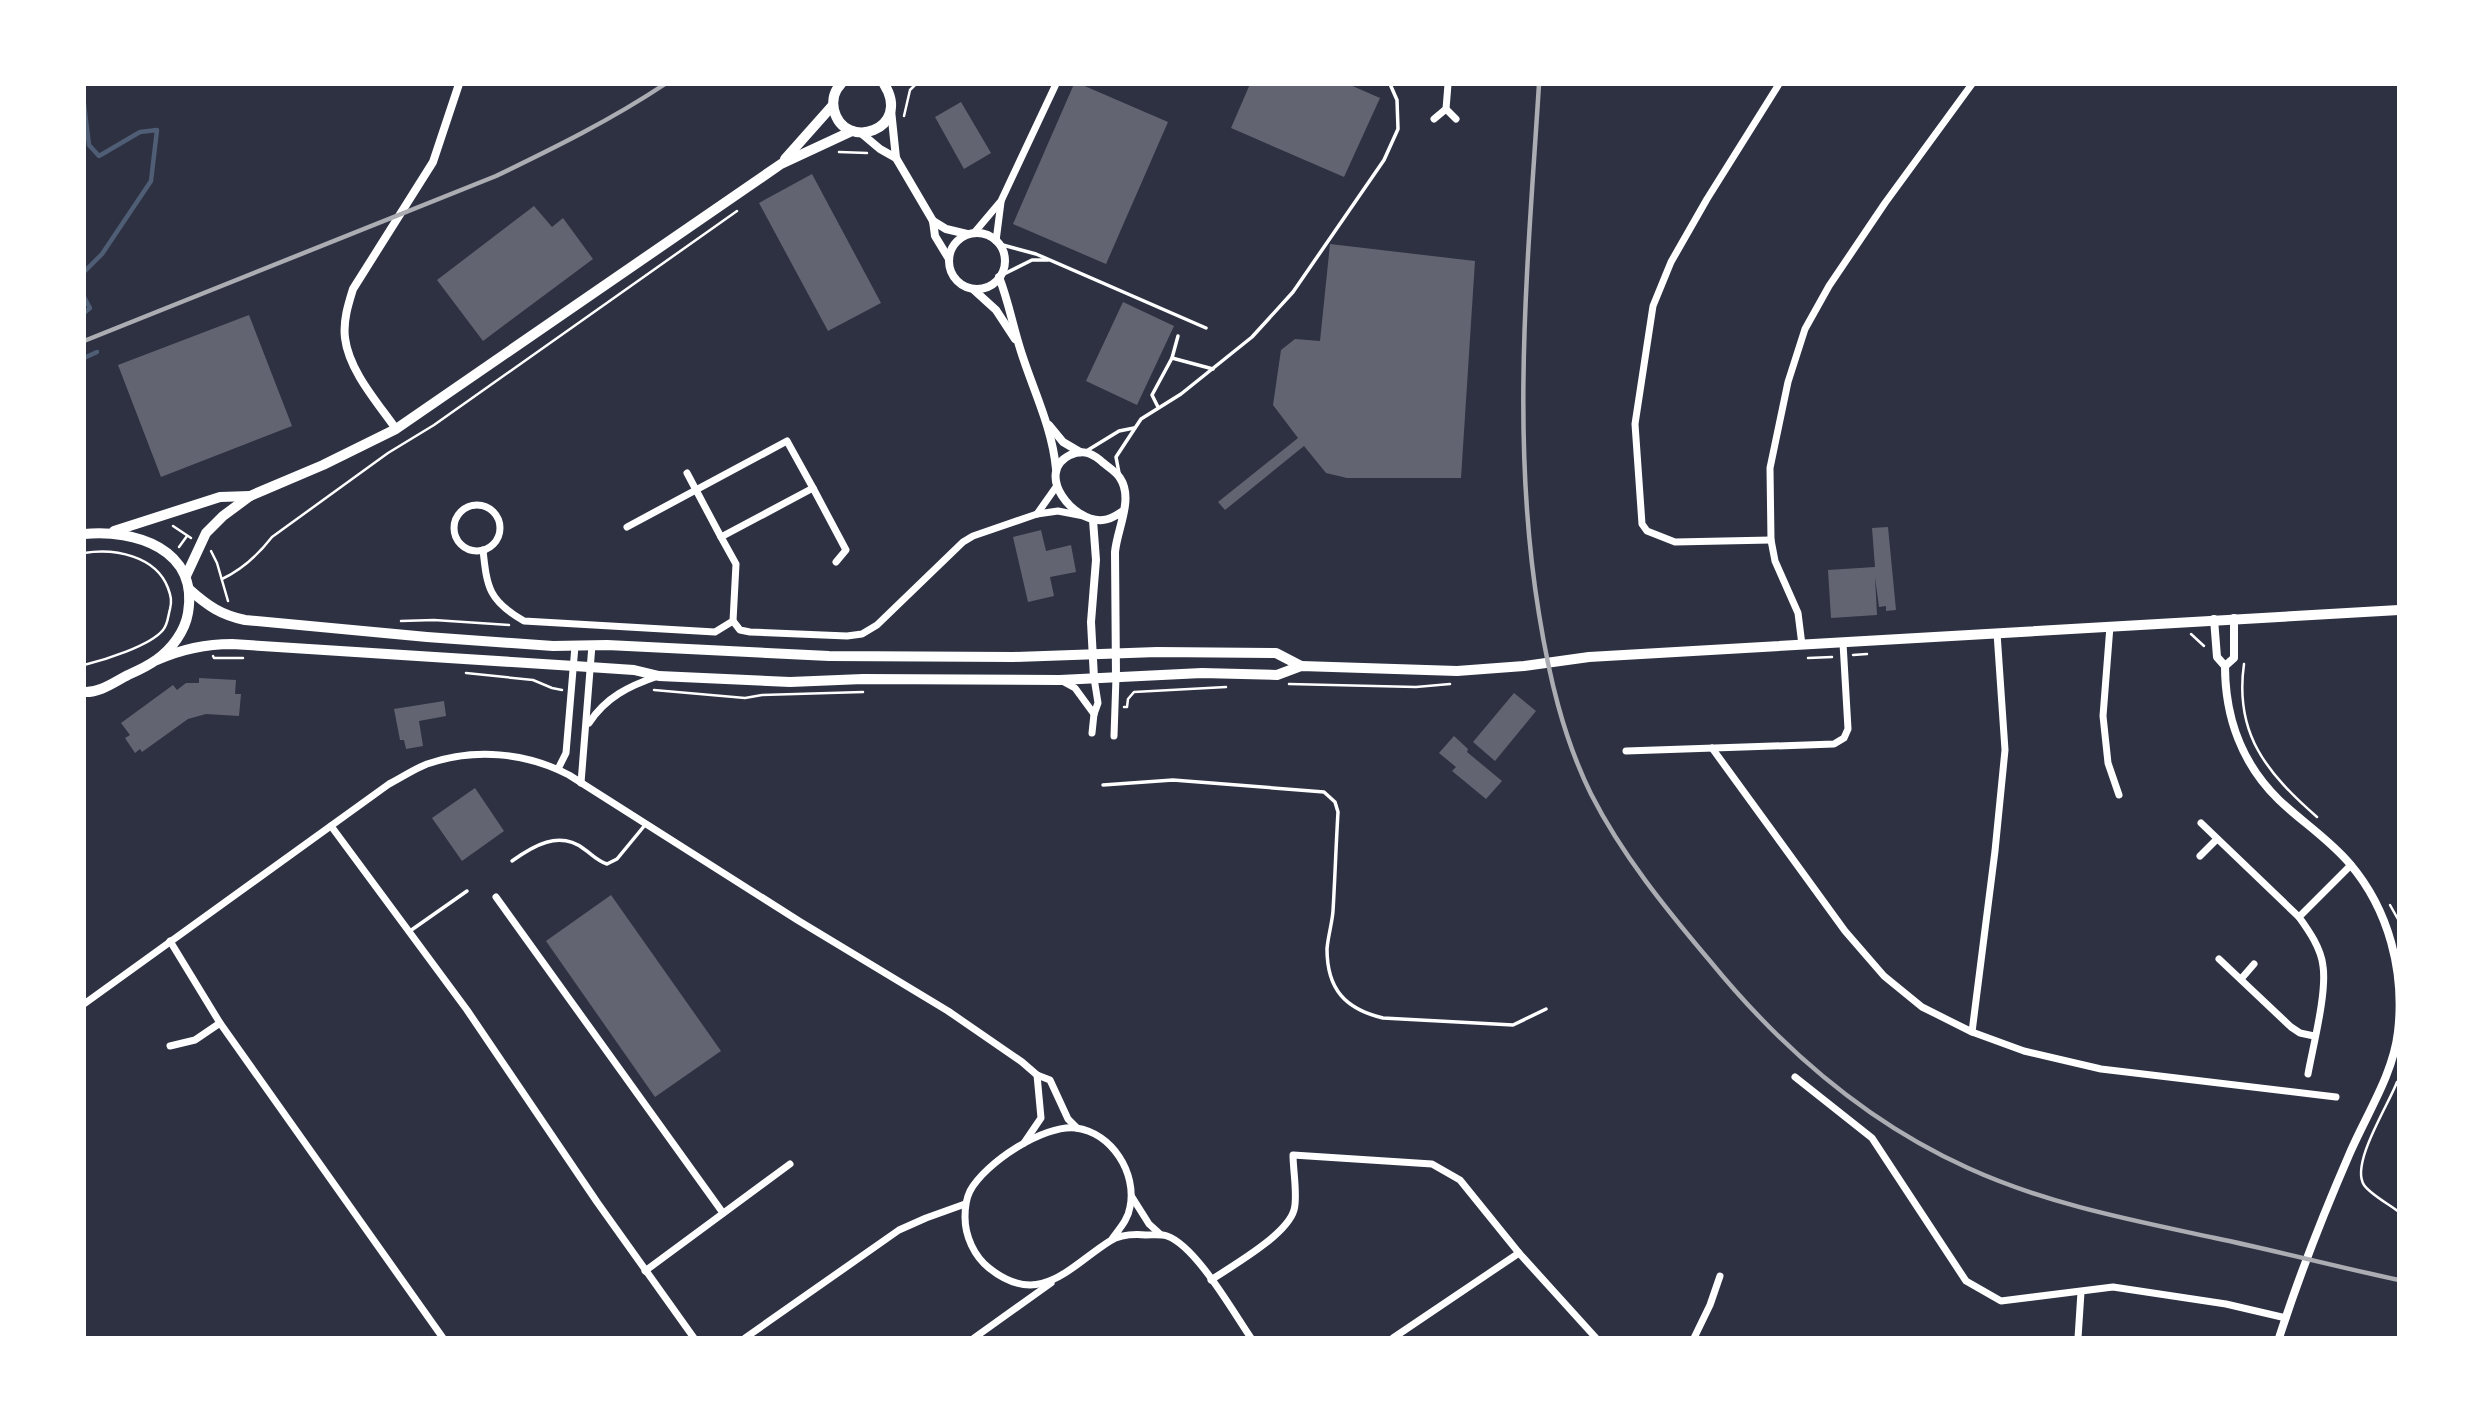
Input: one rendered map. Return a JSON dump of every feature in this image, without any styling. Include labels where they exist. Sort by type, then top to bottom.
[{"type":"main road","points":[[186,576],[199,544],[223,516],[250,495],[323,465],[396,429],[781,164],[857,132],[873,131],[882,125],[891,110],[887,89],[898,84]]},
{"type":"main road","points":[[838,85],[833,105],[835,115],[841,123],[857,132]]},
{"type":"main road","points":[[781,164],[833,105]]},
{"type":"main road","points":[[84,534],[113,532],[220,497],[250,495]]},
{"type":"main road","points":[[113,532],[142,539],[160,547],[172,556],[186,576],[190,590],[187,620],[173,645],[157,660]]},
{"type":"main road","points":[[190,590],[213,610],[245,620],[427,637],[829,656],[1014,657],[1276,653],[1301,666]]},
{"type":"main road","points":[[84,700],[89,692],[157,660],[182,650],[212,644],[635,670],[659,676],[790,682],[863,679],[1060,680],[1202,673],[1278,675],[1301,666],[1457,671],[1589,657],[2399,610]]},
{"type":"street","points":[[396,429],[362,379],[348,351],[345,338],[348,306],[359,278],[433,162],[459,84]]},
{"type":"street","points":[[949,260],[951,249],[971,233],[1001,201],[1056,84]]},
{"type":"street","points":[[1434,119],[1446,109],[1448,84]]},
{"type":"street","points":[[1771,540],[1675,542],[1647,531],[1642,524],[1635,424],[1653,306],[1671,262],[1707,199],[1780,84]]},
{"type":"street","points":[[1802,645],[1798,613],[1775,561],[1771,540],[1770,468],[1788,382],[1805,329],[1829,286],[1885,203],[1972,84]]},
{"type":"street","points":[[1446,109],[1456,119]]},
{"type":"street","points":[[891,110],[897,158],[933,221],[935,236],[949,260],[952,276],[974,290],[996,310],[1018,344]]},
{"type":"street","points":[[857,132],[897,158]]},
{"type":"street","points":[[998,242],[1001,201]]},
{"type":"street","points":[[933,221],[946,229],[988,235],[998,242],[1005,261],[1000,276],[985,288],[974,290]]},
{"type":"street","points":[[1000,276],[1014,320],[1018,344],[1046,422],[1055,456],[1056,487],[1037,514]]},
{"type":"street","points":[[1046,422],[1063,442],[1095,456],[1120,477],[1127,498],[1115,552],[1117,707],[1114,736]]},
{"type":"street","points":[[627,527],[787,440],[846,550],[836,562]]},
{"type":"street","points":[[1057,473],[1060,463],[1068,456],[1083,452]]},
{"type":"street","points":[[687,473],[736,564],[733,621],[740,630],[750,632],[848,636],[862,634],[877,625],[963,542],[973,536],[1037,514],[1058,511],[1103,520],[1123,511]]},
{"type":"street","points":[[1056,487],[1063,500],[1088,518],[1096,560],[1091,622],[1098,703],[1092,733]]},
{"type":"street","points":[[721,537],[813,488]]},
{"type":"street","points":[[471,506],[486,507],[492,511],[500,525],[497,540],[483,550],[465,548],[455,534],[455,521],[459,514],[471,506]]},
{"type":"street","points":[[483,550],[488,581],[498,604],[524,621],[715,632],[733,621]]},
{"type":"street","points":[[2225,666],[2234,658],[2234,618]]},
{"type":"street","points":[[2214,620],[2217,657],[2225,666],[2225,693],[2234,733],[2245,754],[2278,799],[2351,864],[2397,949],[2398,1032],[2395,1046],[2385,1076],[2318,1229],[2279,1338]]},
{"type":"street","points":[[2110,626],[2103,716],[2108,763],[2119,795]]},
{"type":"street","points":[[1972,1032],[2005,750],[1997,633]]},
{"type":"street","points":[[1626,751],[1834,744],[1844,738],[1848,729],[1843,643]]},
{"type":"street","points":[[581,783],[593,645]]},
{"type":"street","points":[[558,769],[566,753],[575,646]]},
{"type":"street","points":[[587,726],[597,711],[620,691],[659,676]]},
{"type":"street","points":[[1060,680],[1075,688],[1094,714]]},
{"type":"street","points":[[1712,748],[1845,931],[1884,976],[1922,1007],[1972,1032],[2024,1051],[2101,1069],[2336,1097]]},
{"type":"street","points":[[84,1004],[389,784],[425,765],[464,754],[491,753],[558,769],[948,1011],[1037,1075],[1050,1080],[1068,1119],[1077,1128],[1103,1140],[1115,1150],[1123,1163],[1131,1195],[1149,1224],[1161,1235]]},
{"type":"street","points":[[2201,823],[2299,917],[2312,937],[2323,964],[2323,986],[2308,1074]]},
{"type":"street","points":[[331,826],[467,1010],[694,1338]]},
{"type":"street","points":[[2200,856],[2217,839]]},
{"type":"street","points":[[2299,917],[2351,864]]},
{"type":"street","points":[[496,897],[723,1213]]},
{"type":"street","points":[[170,941],[220,1023],[443,1338]]},
{"type":"street","points":[[2220,959],[2291,1027],[2300,1033],[2314,1036]]},
{"type":"street","points":[[2241,979],[2254,964]]},
{"type":"street","points":[[170,1046],[195,1040],[220,1023]]},
{"type":"street","points":[[1023,1144],[1041,1118],[1037,1075]]},
{"type":"street","points":[[1796,1077],[1872,1138],[1966,1281],[2001,1301],[2113,1287],[2226,1304],[2286,1318]]},
{"type":"street","points":[[1055,1280],[1039,1284],[1009,1280],[982,1262],[968,1236],[965,1204],[979,1178],[1023,1144],[1042,1134],[1077,1128]]},
{"type":"street","points":[[1210,1280],[1287,1222],[1294,1209],[1293,1155],[1432,1164],[1460,1180],[1519,1253],[1596,1338]]},
{"type":"street","points":[[645,1270],[790,1164]]},
{"type":"street","points":[[974,1338],[1112,1239],[1125,1222],[1131,1195]]},
{"type":"street","points":[[745,1338],[899,1230],[926,1217],[965,1204]]},
{"type":"street","points":[[1112,1239],[1129,1234],[1161,1235],[1168,1236],[1182,1245],[1251,1338]]},
{"type":"street","points":[[1393,1338],[1519,1253]]},
{"type":"street","points":[[1694,1338],[1710,1306],[1720,1276]]},
{"type":"street","points":[[2078,1338],[2081,1292]]},
{"type":"lane","points":[[1120,477],[1116,457],[1141,418],[1181,394],[1252,337],[1293,292],[1384,160],[1398,129],[1397,100],[1390,84]]},
{"type":"lane","points":[[998,242],[1050,260],[1206,328]]},
{"type":"lane","points":[[1000,276],[1032,260],[1050,260]]},
{"type":"lane","points":[[1158,407],[1152,395],[1172,358],[1178,336]]},
{"type":"lane","points":[[1172,358],[1213,369]]},
{"type":"lane","points":[[1083,452],[1119,431],[1136,428]]},
{"type":"lane","points":[[1103,785],[1173,780],[1324,792],[1335,802],[1338,812],[1333,917],[1327,947],[1328,966],[1340,996],[1368,1014],[1513,1026],[1546,1009]]},
{"type":"lane","points":[[512,861],[533,846],[550,840],[565,840],[583,848],[595,860],[607,864],[617,859],[645,824]]},
{"type":"lane","points":[[410,931],[467,891]]},
{"type":"path","points":[[904,122],[904,106],[910,90],[916,84]]},
{"type":"path","points":[[830,155],[842,151],[865,152],[876,157]]},
{"type":"path","points":[[222,579],[236,572],[260,553],[272,537],[388,453],[435,425],[746,204]]},
{"type":"path","points":[[168,514],[172,525],[212,552],[228,601]]},
{"type":"path","points":[[84,553],[110,551],[145,562],[160,572],[172,602],[166,627],[159,634],[132,649],[84,665]]},
{"type":"path","points":[[400,621],[434,620],[518,625],[524,621]]},
{"type":"path","points":[[2186,632],[2196,637],[2204,646],[2216,645]]},
{"type":"path","points":[[1803,658],[1871,654]]},
{"type":"path","points":[[2234,654],[2245,654],[2241,682],[2243,707],[2250,735],[2277,780],[2319,818]]},
{"type":"path","points":[[214,658],[251,658]]},
{"type":"path","points":[[458,672],[523,678],[542,682],[552,688],[572,690]]},
{"type":"path","points":[[1284,684],[1416,687],[1458,683]]},
{"type":"path","points":[[1117,707],[1127,707],[1128,699],[1134,692],[1230,687]]},
{"type":"path","points":[[649,689],[745,698],[762,695],[870,692]]},
{"type":"path","points":[[2389,904],[2399,921]]},
{"type":"path","points":[[2399,1075],[2362,1158],[2360,1173],[2364,1185],[2399,1212]]},
{"type":"building","points":[[1074,84],[1080,84],[1168,122],[1106,264],[1013,224]]},
{"type":"building","points":[[1250,84],[1348,84],[1380,98],[1344,177],[1231,128]]},
{"type":"building","points":[[961,102],[991,153],[964,169],[935,117]]},
{"type":"building","points":[[812,174],[881,303],[828,331],[759,203]]},
{"type":"building","points":[[534,206],[552,227],[563,218],[593,259],[483,341],[437,280]]},
{"type":"building","points":[[1330,244],[1475,261],[1461,478],[1347,478],[1326,473],[1304,446],[1225,510],[1218,502],[1298,438],[1273,405],[1281,350],[1295,339],[1320,341]]},
{"type":"building","points":[[1123,302],[1174,326],[1137,405],[1086,381]]},
{"type":"building","points":[[249,315],[292,426],[161,477],[118,365]]},
{"type":"building","points":[[1888,527],[1896,610],[1886,611],[1886,606],[1879,607],[1875,577],[1877,615],[1831,618],[1828,570],[1875,567],[1872,528]]},
{"type":"building","points":[[1041,530],[1046,551],[1071,545],[1076,572],[1050,577],[1054,596],[1028,602],[1013,537]]},
{"type":"building","points":[[199,678],[236,680],[235,694],[241,694],[239,716],[206,714],[188,719],[142,752],[140,749],[135,753],[125,738],[130,735],[121,723],[173,685],[177,690],[186,683],[199,683]]},
{"type":"building","points":[[1514,693],[1536,711],[1495,761],[1473,742]]},
{"type":"building","points":[[444,701],[446,716],[419,721],[423,746],[406,749],[404,740],[400,740],[394,709]]},
{"type":"building","points":[[1454,736],[1468,749],[1467,752],[1502,781],[1486,799],[1452,771],[1456,767],[1439,753]]},
{"type":"building","points":[[475,788],[504,831],[462,861],[432,818]]},
{"type":"building","points":[[611,895],[721,1051],[655,1097],[546,941]]},
{"type":"waterway","points":[[84,104],[89,145],[99,156],[140,132],[157,130],[151,181],[102,254],[84,272]]},
{"type":"waterway","points":[[84,297],[90,308],[84,313]]},
{"type":"waterway","points":[[84,358],[97,352]]},
{"type":"railway","points":[[84,341],[496,176],[603,122],[665,84]]},
{"type":"railway","points":[[1539,84],[1524,349],[1523,416],[1530,548],[1547,660],[1572,751],[1603,817],[1646,881],[1737,993],[1796,1053],[1860,1105],[1931,1149],[1998,1181],[2059,1201],[2399,1280]]}]
